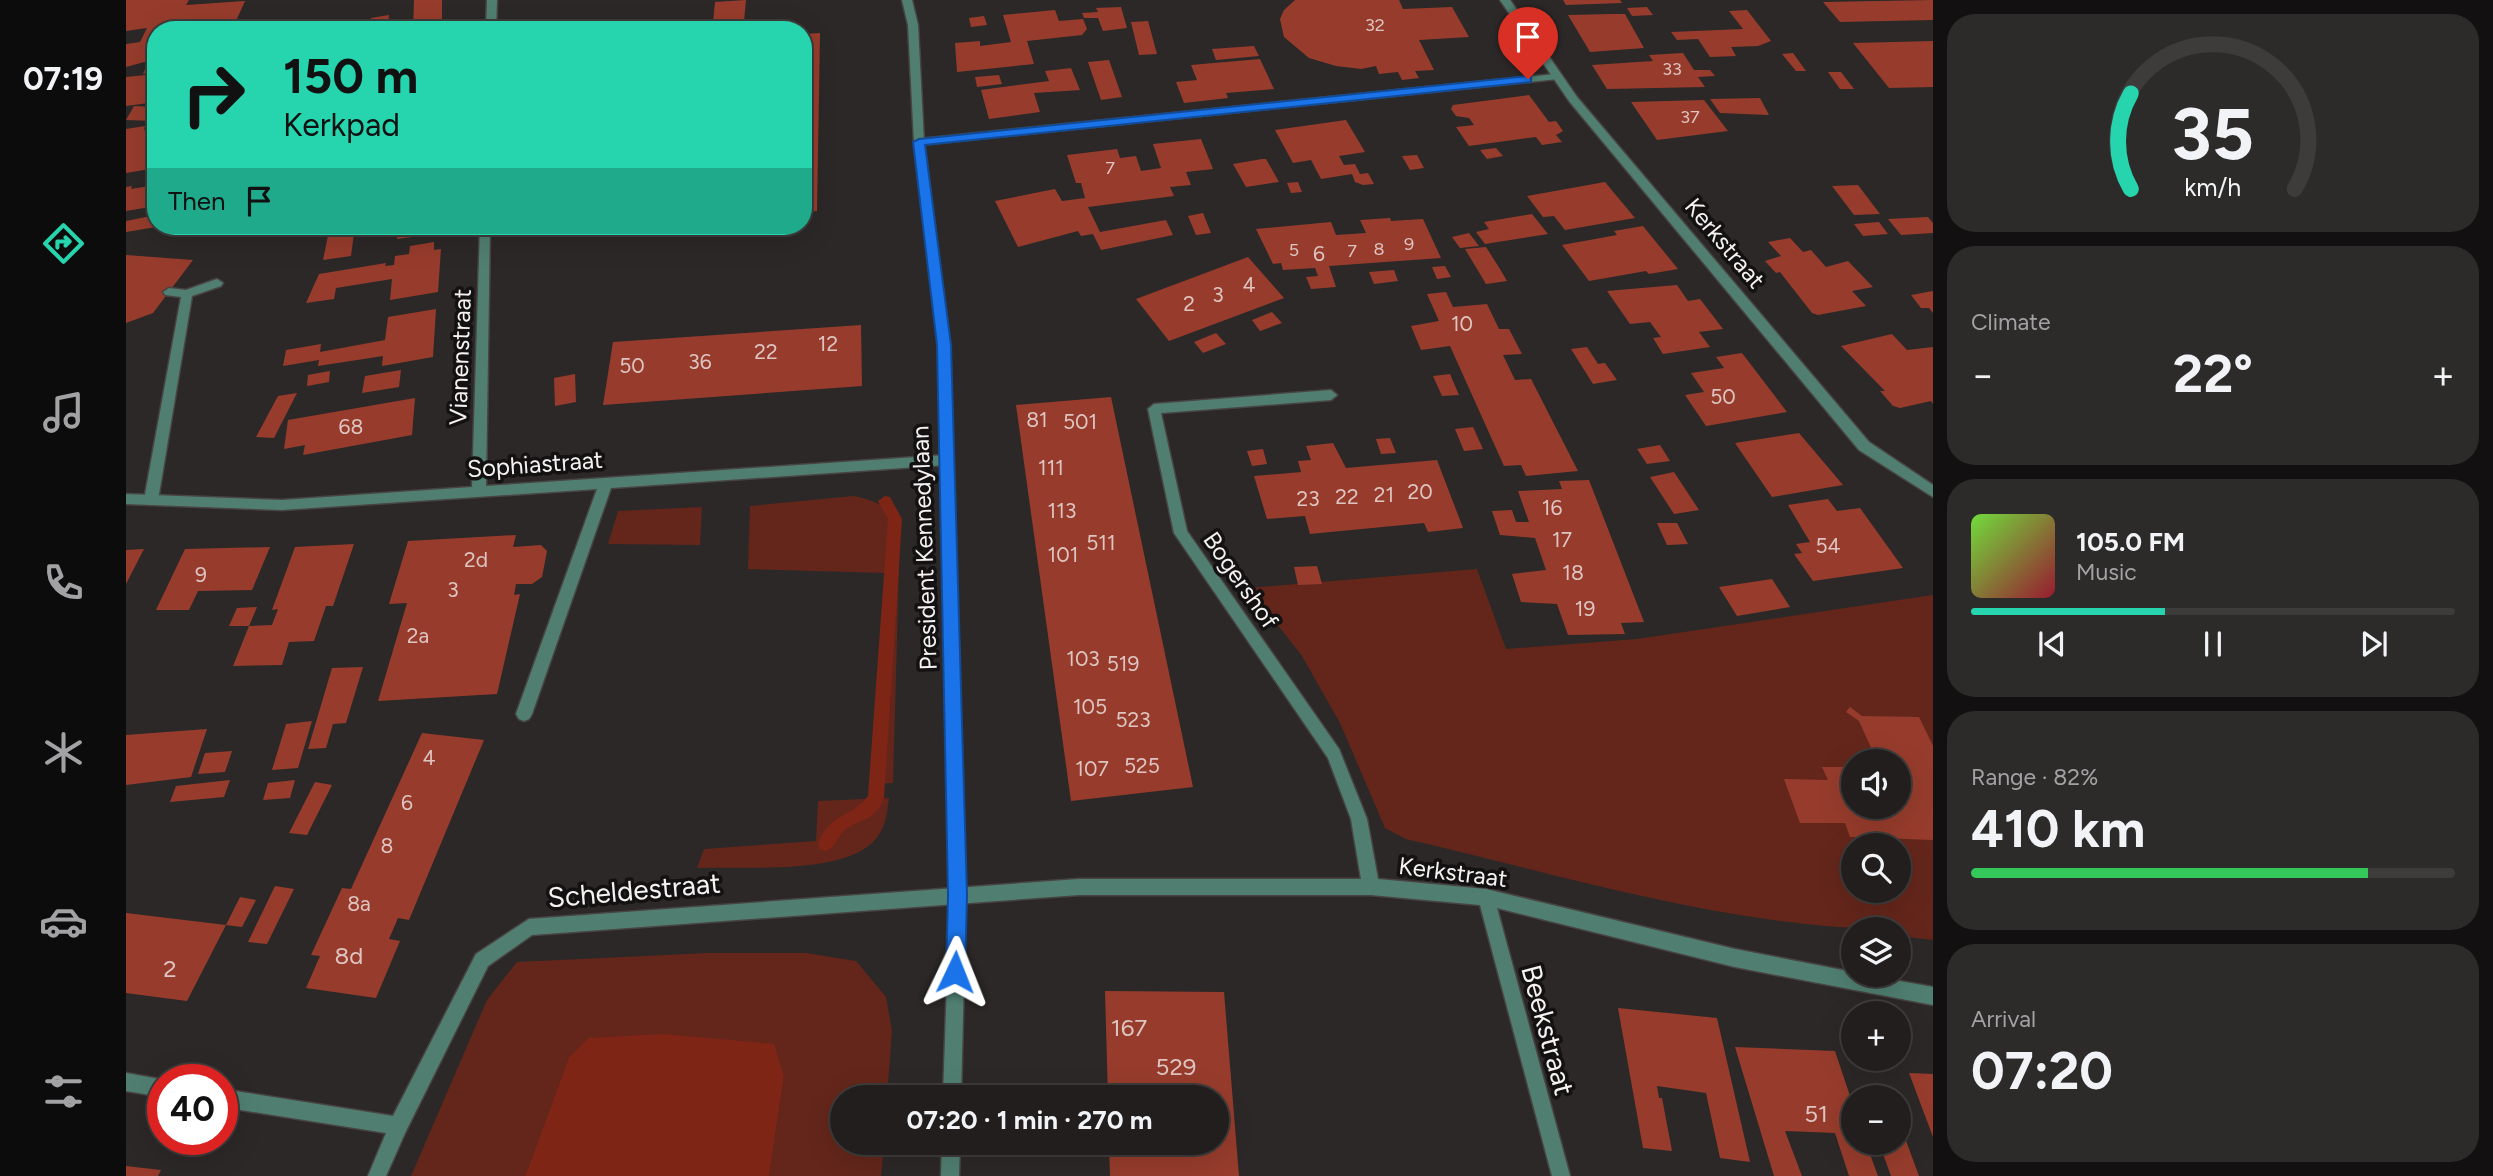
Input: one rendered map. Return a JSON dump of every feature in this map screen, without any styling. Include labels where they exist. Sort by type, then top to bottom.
[{"type":"street","points":[[491,21],[492,0]]},
{"type":"street","name":"President Kennedylaan","points":[[907,0],[913,24],[919,142],[944,345],[958,895],[952,1085]]},
{"type":"street","name":"Kerkstraat","points":[[1505,0],[1555,77],[1864,446],[1933,492]]},
{"type":"street","points":[[919,142],[1555,77]]},
{"type":"street","name":"Vianenstraat","points":[[479,490],[485,235]]},
{"type":"street","points":[[169,292],[187,294],[217,283]]},
{"type":"street","points":[[151,500],[187,294]]},
{"type":"street","name":"Bogershof","points":[[1331,395],[1154,409],[1181,533],[1334,754],[1359,820],[1371,887]]},
{"type":"street","name":"Sophiastraat","points":[[126,499],[282,506],[479,490],[946,460]]},
{"type":"street","points":[[524,714],[606,483]]},
{"type":"street","name":"Kerkstraat","points":[[958,895],[1079,887],[1371,887],[1486,897],[1735,958],[1933,996]]},
{"type":"street","name":"Scheldestraat","points":[[377,1176],[398,1126],[482,960],[529,927],[958,895]]},
{"type":"street","name":"Beekstraat","points":[[1486,897],[1561,1176]]},
{"type":"street","points":[[126,1082],[147,1085]]},
{"type":"street","points":[[238,1101],[398,1126]]},
{"type":"street","points":[[950,1176],[951,1155]]},
{"type":"shaded area","points":[[854,496],[882,506],[892,515],[900,529],[893,783],[872,784],[886,573],[748,569],[750,506]]},
{"type":"shaded area","points":[[702,507],[700,545],[608,544],[618,511]]},
{"type":"shaded area","points":[[1477,569],[1506,649],[1637,639],[1933,595],[1933,940],[1911,937],[1911,917],[1841,917],[1841,927],[1774,920],[1651,898],[1406,839],[1385,828],[1340,723],[1302,656],[1249,588]]},
{"type":"shaded area","points":[[889,798],[883,828],[872,843],[857,853],[837,860],[789,867],[697,868],[704,849],[816,841],[818,801]]},
{"type":"shaded area","points":[[709,953],[806,953],[856,961],[886,997],[892,1031],[888,1085],[830,1085],[830,1155],[883,1155],[881,1176],[769,1176],[784,1077],[588,1038],[569,1057],[525,1176],[411,1176],[487,1000],[517,962]]},
{"type":"shaded area","points":[[663,1034],[774,1044],[784,1077],[769,1176],[525,1176],[569,1057],[588,1038]]},
{"type":"building","points":[[126,0],[189,0],[186,5],[245,1],[236,21],[147,21],[147,28],[126,31]]},
{"type":"building","points":[[414,0],[442,0],[442,21],[413,21]]},
{"type":"building","points":[[746,0],[744,21],[713,21],[715,2]]},
{"type":"building","points":[[1295,0],[1399,0],[1403,9],[1452,7],[1469,37],[1419,40],[1434,70],[1415,71],[1419,78],[1402,80],[1398,72],[1379,74],[1376,66],[1361,69],[1336,66],[1309,58],[1284,37],[1280,19],[1284,10]]},
{"type":"building","points":[[1563,0],[1620,0],[1622,3],[1566,5]]},
{"type":"building","points":[[1933,0],[1933,20],[1840,22],[1823,2]]},
{"type":"building","points":[[1121,7],[1127,28],[1103,31],[1098,18],[1084,18],[1082,13],[1098,12],[1096,8]]},
{"type":"building","points":[[1647,7],[1653,15],[1632,16],[1627,8]]},
{"type":"building","points":[[1055,10],[1059,21],[1083,19],[1087,29],[1082,35],[1027,41],[1034,64],[957,72],[955,43],[980,41],[980,46],[1011,42],[1003,15]]},
{"type":"building","points":[[1747,10],[1771,41],[1758,46],[1731,47],[1736,56],[1710,57],[1698,39],[1677,40],[1671,32],[1743,29],[1729,11]]},
{"type":"building","points":[[1625,14],[1644,48],[1590,52],[1568,15]]},
{"type":"building","points":[[389,15],[389,21],[371,21],[371,18]]},
{"type":"building","points":[[984,16],[987,25],[971,27],[969,18]]},
{"type":"building","points":[[1148,21],[1157,54],[1139,55],[1131,22]]},
{"type":"building","points":[[147,28],[147,61],[126,67],[126,44],[140,42]]},
{"type":"building","points":[[812,33],[820,33],[817,211],[812,211]]},
{"type":"building","points":[[1933,41],[1933,87],[1889,88],[1853,43]]},
{"type":"building","points":[[1254,46],[1259,56],[1216,60],[1212,49]]},
{"type":"building","points":[[1683,53],[1694,70],[1710,70],[1715,76],[1698,77],[1705,87],[1607,89],[1592,65],[1653,61],[1649,55]]},
{"type":"building","points":[[1793,53],[1806,71],[1796,71],[1782,54]]},
{"type":"building","points":[[1260,59],[1274,89],[1226,93],[1228,98],[1184,103],[1176,82],[1197,80],[1191,65]]},
{"type":"building","points":[[1109,60],[1122,97],[1101,100],[1088,62]]},
{"type":"building","points":[[1071,68],[1080,90],[1034,93],[1040,112],[989,119],[981,90],[1049,81],[1045,71]]},
{"type":"building","points":[[1828,72],[1841,72],[1854,89],[1840,89]]},
{"type":"building","points":[[147,75],[147,103],[126,106],[126,77]]},
{"type":"building","points":[[999,75],[1002,84],[977,87],[975,77]]},
{"type":"building","points":[[1529,95],[1549,122],[1556,121],[1563,131],[1556,135],[1562,142],[1542,145],[1536,137],[1469,146],[1456,127],[1474,125],[1469,118],[1456,116],[1451,109],[1453,105]]},
{"type":"building","points":[[1760,98],[1769,115],[1720,113],[1710,99]]},
{"type":"building","points":[[1704,100],[1728,131],[1657,140],[1631,102]]},
{"type":"building","points":[[134,106],[147,107],[147,121],[126,120]]},
{"type":"building","points":[[1346,120],[1365,152],[1339,156],[1344,165],[1355,164],[1360,174],[1368,173],[1374,184],[1363,185],[1355,182],[1352,174],[1321,179],[1311,160],[1293,163],[1275,130]]},
{"type":"building","points":[[145,126],[144,130],[147,130],[147,170],[126,173],[126,129]]},
{"type":"building","points":[[1201,139],[1213,169],[1186,172],[1191,185],[1170,187],[1174,196],[1088,207],[1100,232],[1166,220],[1173,235],[1101,250],[1093,234],[1081,236],[1078,231],[1018,247],[995,201],[1055,189],[1062,201],[1085,198],[1081,183],[1076,183],[1067,155],[1117,149],[1120,158],[1136,156],[1141,171],[1161,168],[1153,144]]},
{"type":"building","points":[[1496,148],[1503,156],[1487,159],[1480,150]]},
{"type":"building","points":[[1417,155],[1424,168],[1410,170],[1402,156]]},
{"type":"building","points":[[1266,159],[1279,182],[1246,187],[1233,164]]},
{"type":"building","points":[[1298,182],[1302,192],[1291,193],[1287,183]]},
{"type":"building","points":[[1605,182],[1635,218],[1565,230],[1554,216],[1543,217],[1527,196]]},
{"type":"building","points":[[1858,185],[1880,214],[1854,215],[1832,186]]},
{"type":"building","points":[[132,186],[131,189],[147,186],[147,208],[126,211],[126,187]]},
{"type":"building","points":[[1203,213],[1211,233],[1196,235],[1188,216]]},
{"type":"building","points":[[1532,214],[1548,234],[1485,244],[1476,232],[1489,229],[1484,222]]},
{"type":"building","points":[[147,217],[147,228],[126,232],[126,221]]},
{"type":"building","points":[[1928,217],[1933,223],[1933,233],[1901,235],[1888,219]]},
{"type":"building","points":[[1390,218],[1391,221],[1423,219],[1441,258],[1329,266],[1336,287],[1311,289],[1306,277],[1318,276],[1315,268],[1283,270],[1281,263],[1273,264],[1256,229],[1331,222],[1336,235],[1366,233],[1360,220]]},
{"type":"building","points":[[1879,222],[1888,234],[1863,236],[1854,224]]},
{"type":"building","points":[[1643,226],[1678,269],[1649,274],[1646,271],[1589,281],[1562,245],[1617,235],[1614,231]]},
{"type":"building","points":[[1469,233],[1479,246],[1460,248],[1452,237]]},
{"type":"building","points":[[328,235],[354,235],[351,256],[323,260]]},
{"type":"building","points":[[398,235],[428,235],[397,239]]},
{"type":"building","points":[[1790,238],[1803,252],[1811,250],[1826,267],[1848,261],[1873,287],[1852,291],[1866,306],[1818,315],[1812,313],[1780,272],[1776,273],[1765,261],[1781,256],[1768,242]]},
{"type":"building","points":[[434,242],[434,250],[441,249],[438,292],[390,300],[392,279],[336,288],[334,299],[306,303],[319,274],[386,263],[385,266],[394,265],[395,256],[409,254],[410,246]]},
{"type":"building","points":[[1486,247],[1507,281],[1486,284],[1465,249]]},
{"type":"building","points":[[126,255],[193,260],[153,313],[126,323]]},
{"type":"building","points":[[1248,257],[1284,298],[1169,341],[1136,299]]},
{"type":"building","points":[[1445,266],[1451,277],[1437,279],[1432,267]]},
{"type":"building","points":[[1394,270],[1398,281],[1374,284],[1369,272]]},
{"type":"building","points":[[1677,285],[1688,301],[1700,299],[1723,329],[1699,332],[1710,347],[1663,354],[1653,338],[1661,337],[1650,322],[1630,324],[1607,291]]},
{"type":"building","points":[[1933,291],[1933,313],[1929,308],[1921,308],[1911,295]]},
{"type":"building","points":[[1446,292],[1453,307],[1487,304],[1499,329],[1509,329],[1522,354],[1503,355],[1515,380],[1531,379],[1578,471],[1526,476],[1521,465],[1504,466],[1450,346],[1421,350],[1411,326],[1439,321],[1427,294]]},
{"type":"building","points":[[436,309],[433,357],[382,366],[383,356],[318,366],[319,360],[283,366],[286,350],[321,344],[320,352],[385,340],[388,317]]},
{"type":"building","points":[[1272,312],[1282,323],[1260,331],[1252,320]]},
{"type":"building","points":[[861,325],[862,386],[603,405],[613,342]]},
{"type":"building","points":[[1216,333],[1226,344],[1203,353],[1194,342]]},
{"type":"building","points":[[1892,334],[1907,350],[1933,347],[1933,404],[1931,401],[1900,408],[1893,406],[1880,391],[1885,391],[1841,346]]},
{"type":"building","points":[[1587,347],[1598,364],[1605,363],[1617,380],[1593,384],[1571,349]]},
{"type":"building","points":[[1742,353],[1787,412],[1706,426],[1685,395],[1704,392],[1691,373],[1724,368],[1716,357]]},
{"type":"building","points":[[401,370],[399,387],[362,393],[365,376]]},
{"type":"building","points":[[330,371],[329,382],[307,386],[308,375]]},
{"type":"building","points":[[575,374],[576,402],[555,406],[554,378]]},
{"type":"building","points":[[1450,374],[1459,395],[1442,396],[1433,376]]},
{"type":"building","points":[[297,393],[274,438],[256,437],[278,396]]},
{"type":"building","points":[[1111,397],[1193,787],[1071,801],[1016,405]]},
{"type":"building","points":[[415,398],[412,435],[303,455],[305,445],[284,449],[288,420]]},
{"type":"building","points":[[1473,427],[1483,449],[1464,451],[1455,429]]},
{"type":"building","points":[[1799,433],[1843,485],[1772,497],[1735,443]]},
{"type":"building","points":[[1390,438],[1396,453],[1381,454],[1376,439]]},
{"type":"building","points":[[1333,443],[1346,468],[1437,460],[1463,528],[1428,532],[1424,523],[1310,534],[1305,516],[1267,519],[1254,476],[1301,472],[1298,461],[1311,460],[1306,446]]},
{"type":"building","points":[[1660,445],[1670,461],[1647,464],[1637,449]]},
{"type":"building","points":[[1263,449],[1267,464],[1252,466],[1247,451]]},
{"type":"building","points":[[1674,472],[1699,510],[1674,514],[1650,477]]},
{"type":"building","points":[[1589,480],[1644,622],[1621,623],[1625,634],[1568,635],[1557,604],[1521,602],[1512,574],[1546,570],[1535,538],[1500,535],[1492,511],[1512,510],[1516,522],[1529,522],[1518,491],[1562,489],[1559,481]]},
{"type":"building","points":[[1828,499],[1837,511],[1860,508],[1903,568],[1813,581],[1794,554],[1802,553],[1796,544],[1810,542],[1788,505]]},
{"type":"building","points":[[1657,523],[1677,523],[1688,544],[1667,545]]},
{"type":"building","points":[[516,535],[513,547],[541,545],[547,551],[542,577],[532,584],[516,584],[514,595],[520,594],[497,694],[378,701],[407,603],[389,604],[408,541]]},
{"type":"building","points":[[354,544],[333,606],[326,606],[314,641],[289,642],[282,665],[233,666],[249,626],[272,625],[278,609],[272,610],[295,547]]},
{"type":"building","points":[[270,547],[252,590],[198,591],[189,610],[156,610],[185,549]]},
{"type":"building","points":[[144,549],[126,584],[126,550]]},
{"type":"building","points":[[1317,566],[1322,584],[1298,585],[1294,567]]},
{"type":"building","points":[[1772,579],[1790,607],[1737,616],[1719,587]]},
{"type":"building","points":[[257,607],[249,626],[229,626],[237,608]]},
{"type":"building","points":[[363,667],[346,723],[333,724],[326,748],[308,749],[332,668]]},
{"type":"building","points":[[1850,707],[1862,716],[1919,717],[1933,746],[1933,840],[1911,839],[1911,833],[1849,833],[1845,823],[1800,823],[1784,779],[1828,780],[1822,767],[1841,767],[1841,819],[1911,819],[1911,749],[1872,749],[1859,721],[1846,712]]},
{"type":"building","points":[[312,721],[298,768],[272,770],[286,724]]},
{"type":"building","points":[[207,729],[191,777],[126,785],[126,735]]},
{"type":"building","points":[[422,733],[484,740],[409,920],[398,918],[389,939],[400,941],[376,998],[306,988],[320,956],[311,955],[342,888],[351,889]]},
{"type":"building","points":[[232,751],[225,772],[198,774],[205,753]]},
{"type":"building","points":[[230,780],[224,797],[170,802],[176,786]]},
{"type":"building","points":[[295,780],[290,798],[263,800],[268,783]]},
{"type":"building","points":[[315,782],[332,785],[307,835],[289,833]]},
{"type":"building","points":[[275,886],[294,889],[267,944],[248,942]]},
{"type":"building","points":[[240,897],[256,900],[242,927],[226,925]]},
{"type":"building","points":[[126,913],[226,925],[187,1001],[126,993]]},
{"type":"building","points":[[1105,991],[1224,992],[1239,1176],[1110,1176],[1109,1155],[1229,1155],[1229,1085],[1108,1085]]},
{"type":"building","points":[[1618,1008],[1717,1018],[1750,1162],[1720,1158],[1706,1093],[1657,1086],[1659,1098],[1662,1098],[1672,1151],[1643,1148]]},
{"type":"building","points":[[1735,1047],[1835,1051],[1846,1085],[1841,1085],[1841,1151],[1835,1133],[1785,1131],[1802,1176],[1774,1176]]},
{"type":"building","points":[[1909,1073],[1933,1074],[1933,1137]]},
{"type":"building","points":[[1911,1154],[1919,1176],[1891,1176],[1883,1155]]},
{"type":"building","points":[[1842,1155],[1870,1155],[1878,1176],[1849,1176]]},
{"type":"building","points":[[126,1166],[161,1170],[158,1176],[126,1176]]},
{"type":"waterway","points":[[826,843],[839,825],[866,812],[876,798],[895,519],[885,501]]},
{"type":"route","points":[[955,972],[958,895],[944,345],[919,142],[1528,79]]}]
